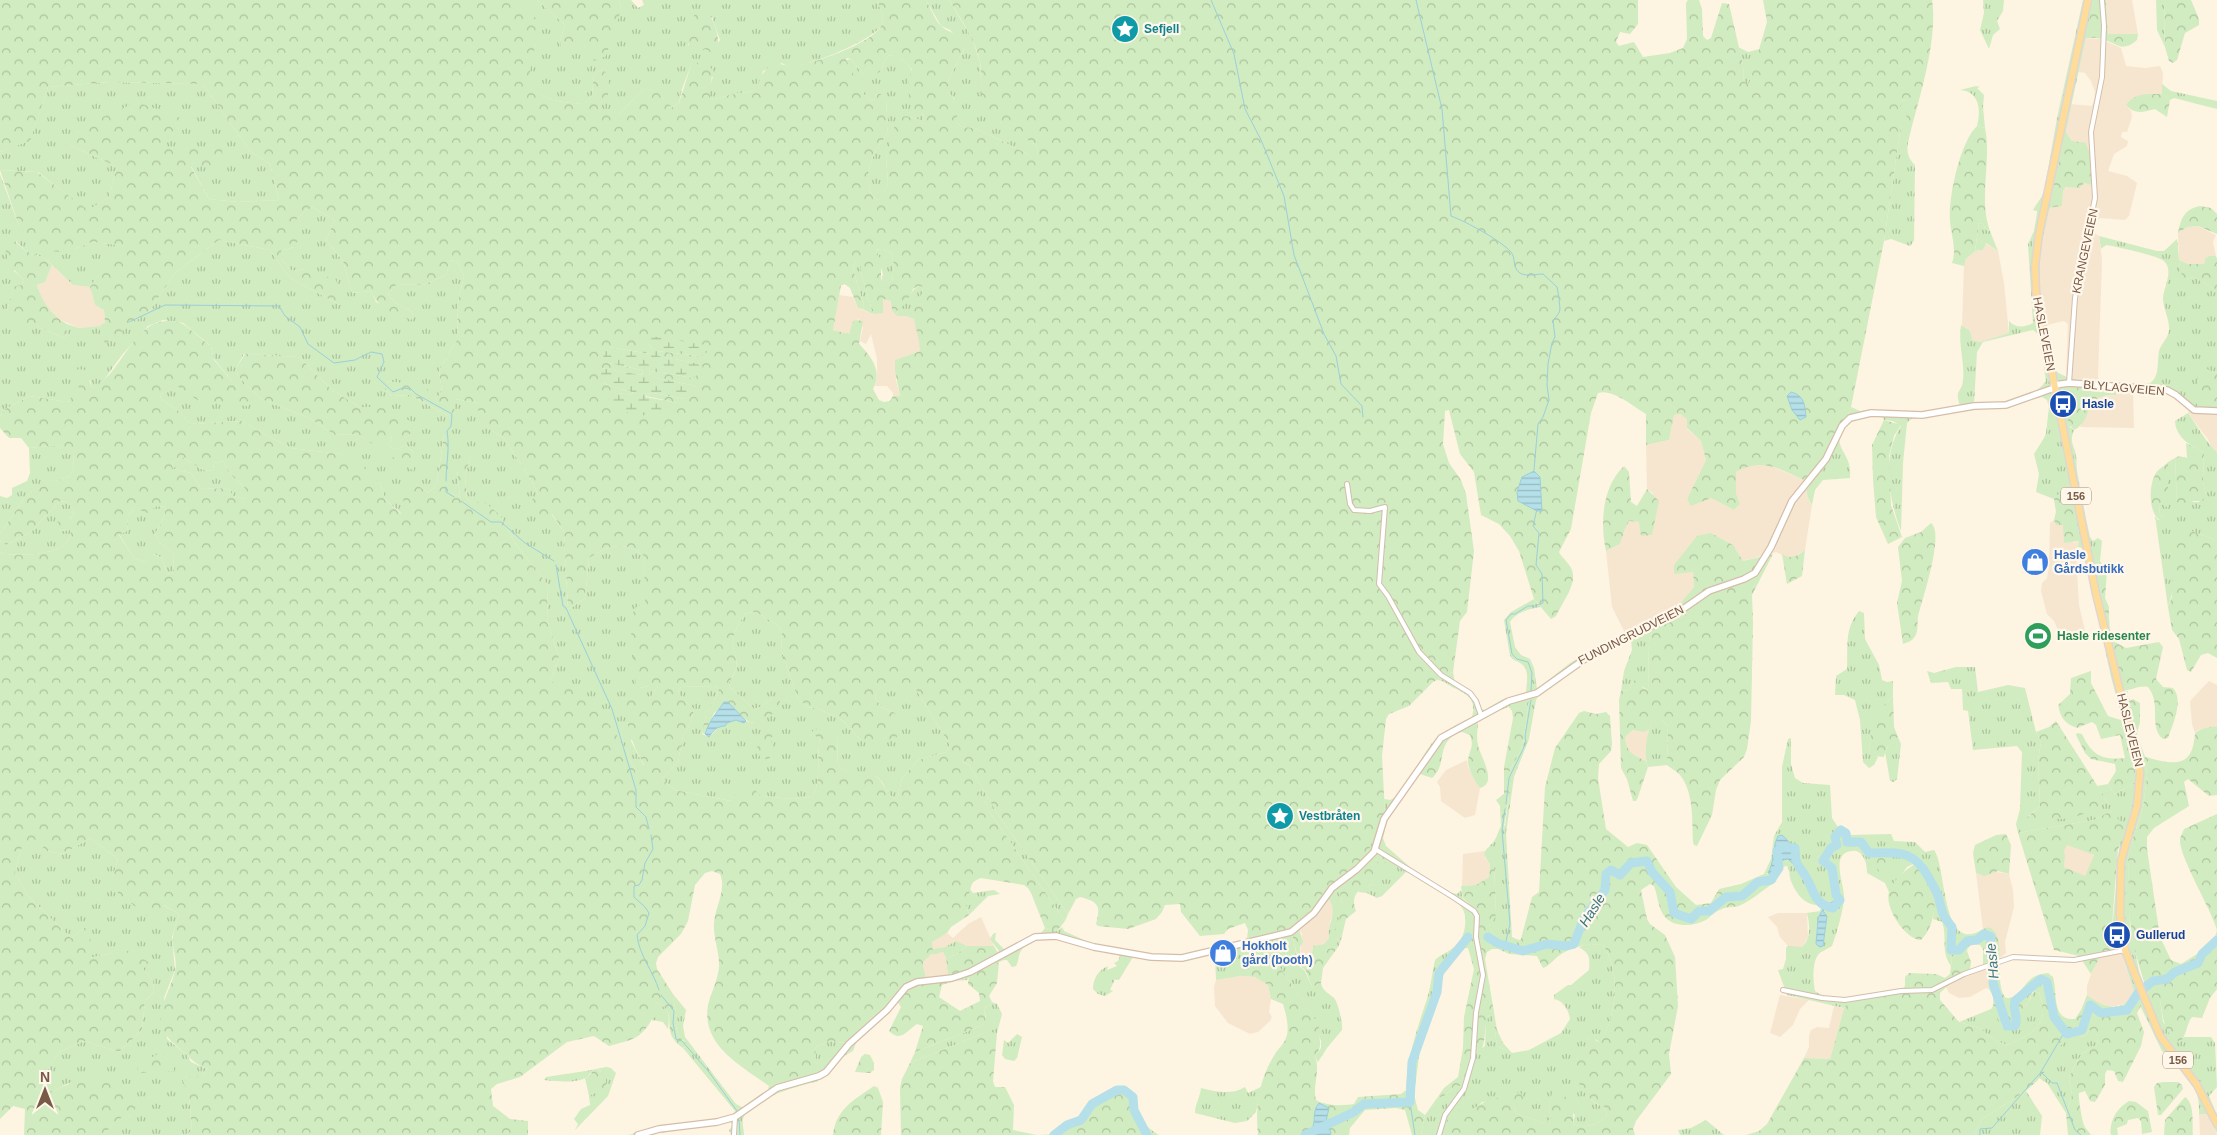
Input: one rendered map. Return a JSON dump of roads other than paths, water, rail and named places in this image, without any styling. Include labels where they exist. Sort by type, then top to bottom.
[{"type":"main road","name":"HASLEVEIEN","points":[[2088,0],[2035,257],[2037,304],[2096,594],[2140,772],[2137,806],[2122,861],[2120,915],[2125,950],[2165,1044],[2197,1085],[2217,1124]]},
{"type":"street","name":"KRANGEVEIEN","points":[[2069,383],[2075,298],[2095,198],[2095,170],[2091,132],[2102,77],[2104,26],[2102,0]]},
{"type":"street","name":"BLYLAGVEIEN","points":[[2054,386],[2069,383],[2167,390],[2194,410],[2217,411]]},
{"type":"street","name":"FUNDINGRUDVEIEN","points":[[638,1135],[659,1129],[717,1122],[735,1117],[777,1088],[810,1079],[826,1072],[849,1044],[886,1010],[902,991],[913,983],[952,978],[970,972],[996,960],[1026,941],[1043,936],[1056,936],[1094,947],[1182,958],[1291,932],[1306,921],[1332,888],[1357,869],[1375,849],[1384,819],[1417,774],[1435,743],[1445,734],[1509,701],[1537,693],[1589,656],[1673,616],[1709,591],[1744,579],[1755,573],[1771,547],[1792,501],[1831,451],[1842,426],[1850,418],[1870,413],[1922,415],[1974,406],[2006,405],[2054,386]]},
{"type":"street","points":[[1347,484],[1350,504],[1354,510],[1370,511],[1386,507],[1379,584],[1388,596],[1412,643],[1441,676],[1474,697],[1481,715]]},
{"type":"street","points":[[1375,849],[1474,911],[1477,918],[1476,936],[1483,975],[1476,1013],[1473,1058],[1464,1089],[1446,1115],[1439,1135]]},
{"type":"street","points":[[1783,990],[1837,1001],[1900,991],[1932,990],[1964,974],[2013,957],[2081,959],[2125,950]]},
{"type":"street","points":[[734,1135],[735,1117]]},
{"type":"water","points":[[1791,392],[1799,395],[1804,405],[1806,417],[1800,420],[1792,410],[1787,396]]},
{"type":"water","points":[[1534,471],[1540,477],[1542,511],[1537,511],[1518,501],[1517,492],[1522,477]]},
{"type":"water","points":[[724,702],[728,702],[746,721],[744,723],[736,720],[727,723],[725,726],[716,729],[709,737],[705,734],[707,729]]},
{"type":"water","points":[[1782,835],[1793,848],[1797,864],[1794,865],[1788,859],[1782,860],[1775,868],[1774,874],[1768,873],[1772,864],[1776,841],[1778,836]]},
{"type":"water","points":[[1835,900],[1839,903],[1836,908],[1823,911],[1827,916],[1823,946],[1820,947],[1816,944],[1818,918],[1823,909],[1817,905],[1818,902],[1828,904]]},
{"type":"water","points":[[1319,1103],[1329,1108],[1326,1121],[1331,1133],[1330,1135],[1308,1135],[1313,1126],[1316,1107]]},
{"type":"waterway","points":[[1211,0],[1234,54],[1245,109],[1261,140],[1284,196],[1294,255],[1324,334],[1336,356],[1341,384],[1362,406],[1363,417]]},
{"type":"waterway","points":[[1416,0],[1442,109],[1451,216],[1466,222],[1506,247],[1511,252],[1516,268],[1520,273],[1528,275],[1543,274],[1557,287],[1559,298]]},
{"type":"waterway","points":[[1534,470],[1538,424],[1543,417],[1549,400],[1547,385],[1548,364],[1555,337],[1553,321],[1560,310],[1559,300]]},
{"type":"waterway","points":[[129,322],[165,305],[279,306],[285,316],[300,327],[308,344],[334,363],[355,360],[371,352],[382,354],[384,362],[377,377],[393,392],[403,388],[411,389],[416,394],[452,414],[451,426],[447,431],[446,481]]},
{"type":"waterway","points":[[446,487],[446,492],[454,497]]},
{"type":"waterway","points":[[461,501],[491,522],[501,522],[525,543],[554,561]]},
{"type":"waterway","points":[[1531,691],[1532,673],[1528,662],[1517,659],[1512,654],[1506,620],[1511,614],[1515,614],[1528,606],[1543,603],[1542,574],[1536,565],[1539,533],[1533,526],[1537,509]]},
{"type":"waterway","points":[[556,565],[563,606],[566,608],[612,709],[636,790],[636,807],[646,817],[649,829]]},
{"type":"waterway","points":[[1506,804],[1509,778],[1526,743],[1525,736],[1531,700]]},
{"type":"waterway","points":[[1505,809],[1502,830],[1510,924],[1505,945]]},
{"type":"waterway","name":"Hasle","points":[[1488,937],[1497,943],[1523,951],[1547,944],[1565,946],[1574,944],[1584,918],[1605,890],[1606,874],[1611,870],[1620,875],[1631,863],[1647,861],[1652,872],[1670,892],[1674,913],[1691,919],[1699,911],[1709,911],[1726,897],[1742,896],[1758,882],[1771,880],[1779,868],[1777,851],[1783,847],[1795,848],[1797,864],[1815,896],[1822,904],[1833,908],[1840,900],[1836,895],[1832,868],[1823,861],[1831,848],[1837,845],[1835,837],[1841,830],[1846,833],[1847,842],[1861,842],[1869,853],[1897,853],[1911,857],[1917,862],[1934,887],[1941,909],[1952,927],[1951,950],[1959,950],[1967,941],[1977,940],[1984,934],[1991,937],[1990,952],[1995,969],[1993,983],[2007,1026],[2015,1026],[2015,1001],[2041,979],[2047,982],[2054,1017],[2067,1034],[2082,1030],[2090,1005],[2101,1013],[2127,1010],[2138,993],[2153,981],[2167,979],[2175,972],[2198,963],[2202,954],[2217,940]]},
{"type":"waterway","points":[[651,835],[653,849],[645,863],[642,880],[639,885],[634,886],[634,897],[649,913],[645,926],[637,935],[640,949],[659,990]]},
{"type":"waterway","name":"Hasle","points":[[1305,1135],[1354,1112],[1364,1104],[1410,1102],[1412,1062],[1437,992],[1439,973],[1468,937]]},
{"type":"waterway","points":[[661,995],[674,1011],[673,1023],[676,1039],[682,1041],[709,1072],[737,1111]]},
{"type":"waterway","points":[[1980,1135],[1980,1129],[1992,1128],[2041,1072],[2065,1031]]},
{"type":"waterway","points":[[2041,1072],[2052,1083],[2057,1083],[2075,1130],[2081,1135]]},
{"type":"waterway","name":"Hasle","points":[[1054,1135],[1067,1125],[1081,1120],[1092,1104],[1117,1090],[1124,1090],[1133,1097],[1134,1110],[1147,1135]]},
{"type":"waterway","name":"Hasle","points":[[1410,1102],[1415,1135]]},
{"type":"waterway","points":[[739,1120],[740,1135]]},
{"type":"place","name":"Sefjell","points":[[1125,29]]},
{"type":"place","name":"Hasle","points":[[2063,404]]},
{"type":"place","name":"Hasle Gårdsbutikk","points":[[2035,562]]},
{"type":"place","name":"Hasle ridesenter","points":[[2038,636]]},
{"type":"place","name":"Vestbråten","points":[[1280,816]]},
{"type":"place","name":"Gullerud","points":[[2117,935]]},
{"type":"place","name":"Hokholt gård (booth)","points":[[1223,953]]}]
